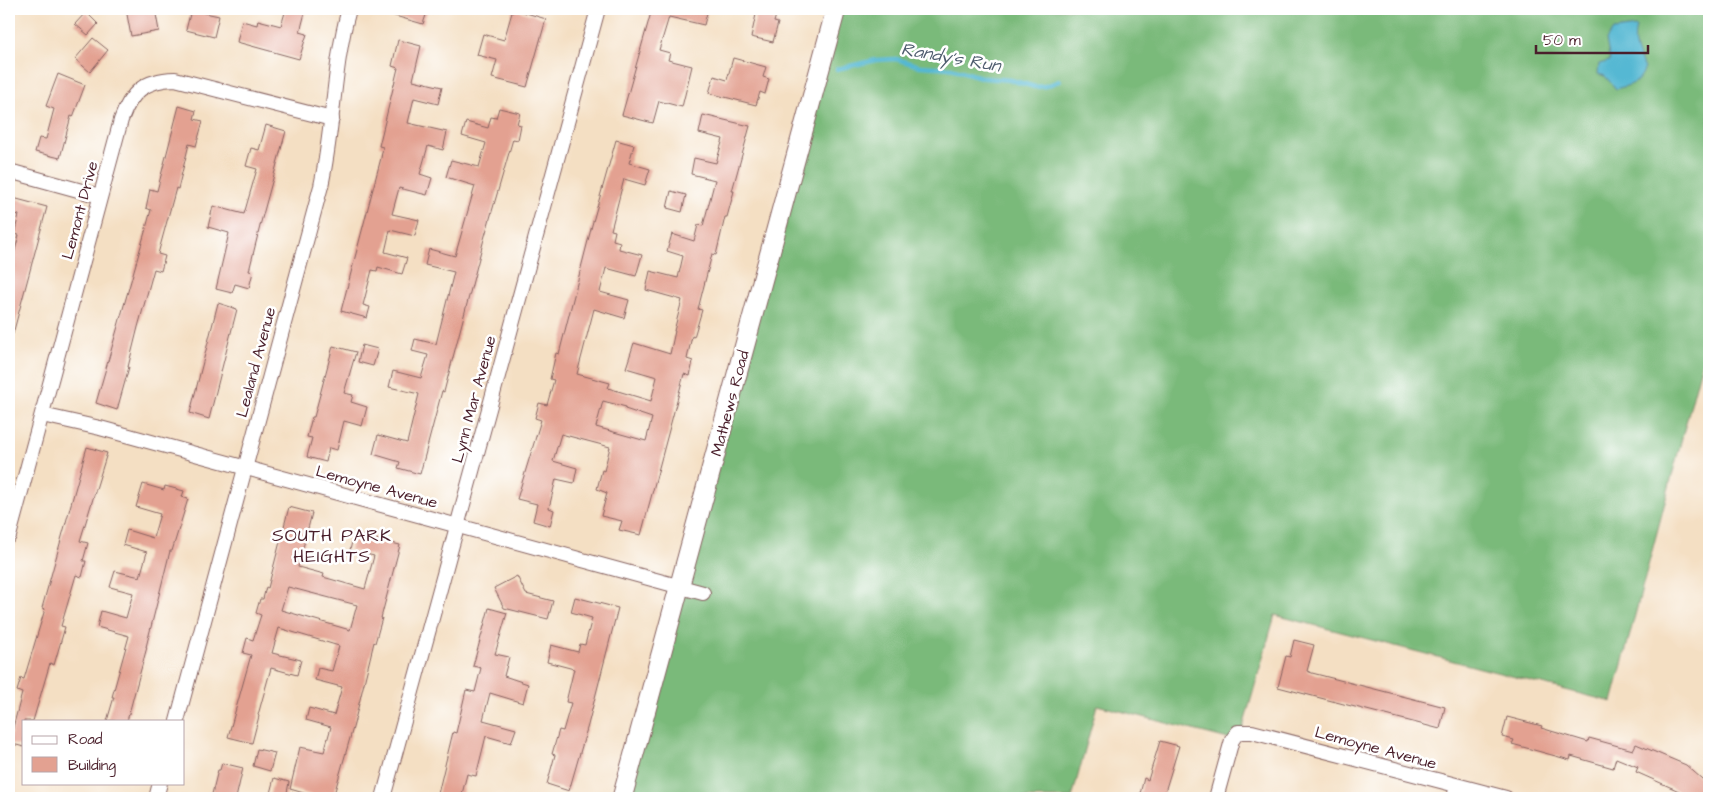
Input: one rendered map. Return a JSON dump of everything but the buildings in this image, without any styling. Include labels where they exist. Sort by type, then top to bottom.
[{"type":"street","name":"Lealand Avenue","points":[[177,720],[321,186],[328,155],[340,46],[348,9]]},
{"type":"street","name":"Lynn Mar Avenue","points":[[383,798],[598,9]]},
{"type":"street","name":"Mathews Road","points":[[622,798],[836,9]]},
{"type":"street","name":"Lemont Drive","points":[[9,536],[126,106],[137,92],[147,84],[162,80],[175,80],[332,119]]},
{"type":"street","points":[[9,171],[100,196]]},
{"type":"street","name":"Lemoyne Avenue","points":[[42,415],[100,428],[703,593]]},
{"type":"street","name":"Lemoyne Avenue","points":[[1216,798],[1232,740],[1238,732],[1252,732],[1455,792],[1506,798]]},
{"type":"street","points":[[156,798],[160,784]]},
{"type":"green space","points":[[836,9],[1709,9],[1709,336],[1612,702],[1275,615],[1242,731],[1232,740],[1097,705],[1072,798],[622,798]]},
{"type":"water","points":[[1636,27],[1634,38],[1636,48],[1645,68],[1637,81],[1616,89],[1605,76],[1598,74],[1599,64],[1610,61],[1606,40],[1613,30]]},
{"type":"waterway","name":"Randy's Run","points":[[837,69],[876,60],[896,59],[920,66],[951,68],[984,78],[1011,80],[1035,87],[1046,86],[1059,81]]},
{"type":"district","name":"SOUTH PARK HEIGHTS","points":[[332,545]]}]
